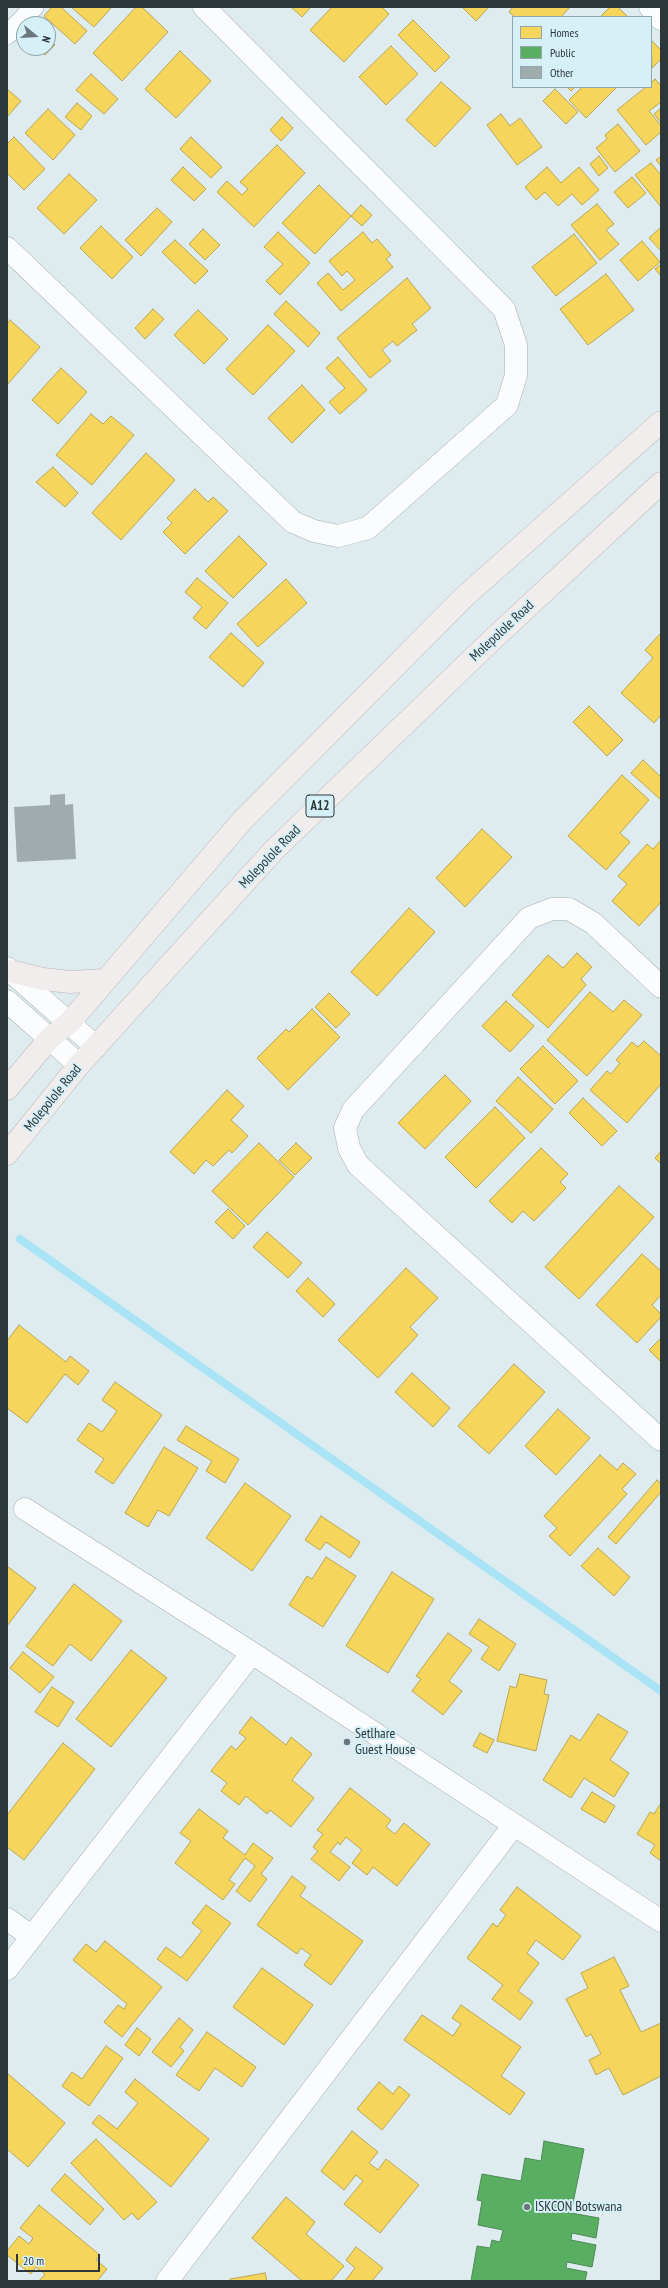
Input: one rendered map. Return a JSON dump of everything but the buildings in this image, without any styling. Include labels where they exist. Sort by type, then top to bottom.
[{"type":"main road","points":[[7,1088],[50,1038],[70,1022],[241,822],[458,604],[661,422]]},
{"type":"main road","name":"Molepolole Road","points":[[7,1154],[79,1065],[274,850],[492,640],[661,483]]},
{"type":"main road","points":[[9,969],[43,979],[70,982],[105,980]]},
{"type":"street","points":[[7,35],[34,7]]},
{"type":"street","points":[[7,248],[293,522],[314,531],[338,536],[368,528],[507,405],[516,375],[516,346],[504,309],[204,7]]},
{"type":"street","points":[[650,7],[661,19]]},
{"type":"street","points":[[661,987],[593,923],[569,909],[552,910],[529,918],[354,1110],[345,1128],[349,1148],[358,1165],[661,1440]]},
{"type":"street","points":[[9,969],[70,1022],[96,1047]]},
{"type":"street","points":[[7,1001],[79,1065]]},
{"type":"street","points":[[25,1509],[252,1653],[661,1922]]},
{"type":"street","points":[[7,1969],[31,1936],[252,1653]]},
{"type":"street","points":[[167,2281],[514,1825]]},
{"type":"street","points":[[7,1919],[31,1936]]},
{"type":"waterway","points":[[20,1239],[661,1691]]},
{"type":"place","name":"Setlhare Guest House","points":[[347,1742]]},
{"type":"place","name":"ISKCON Botswana","points":[[527,2207]]}]
